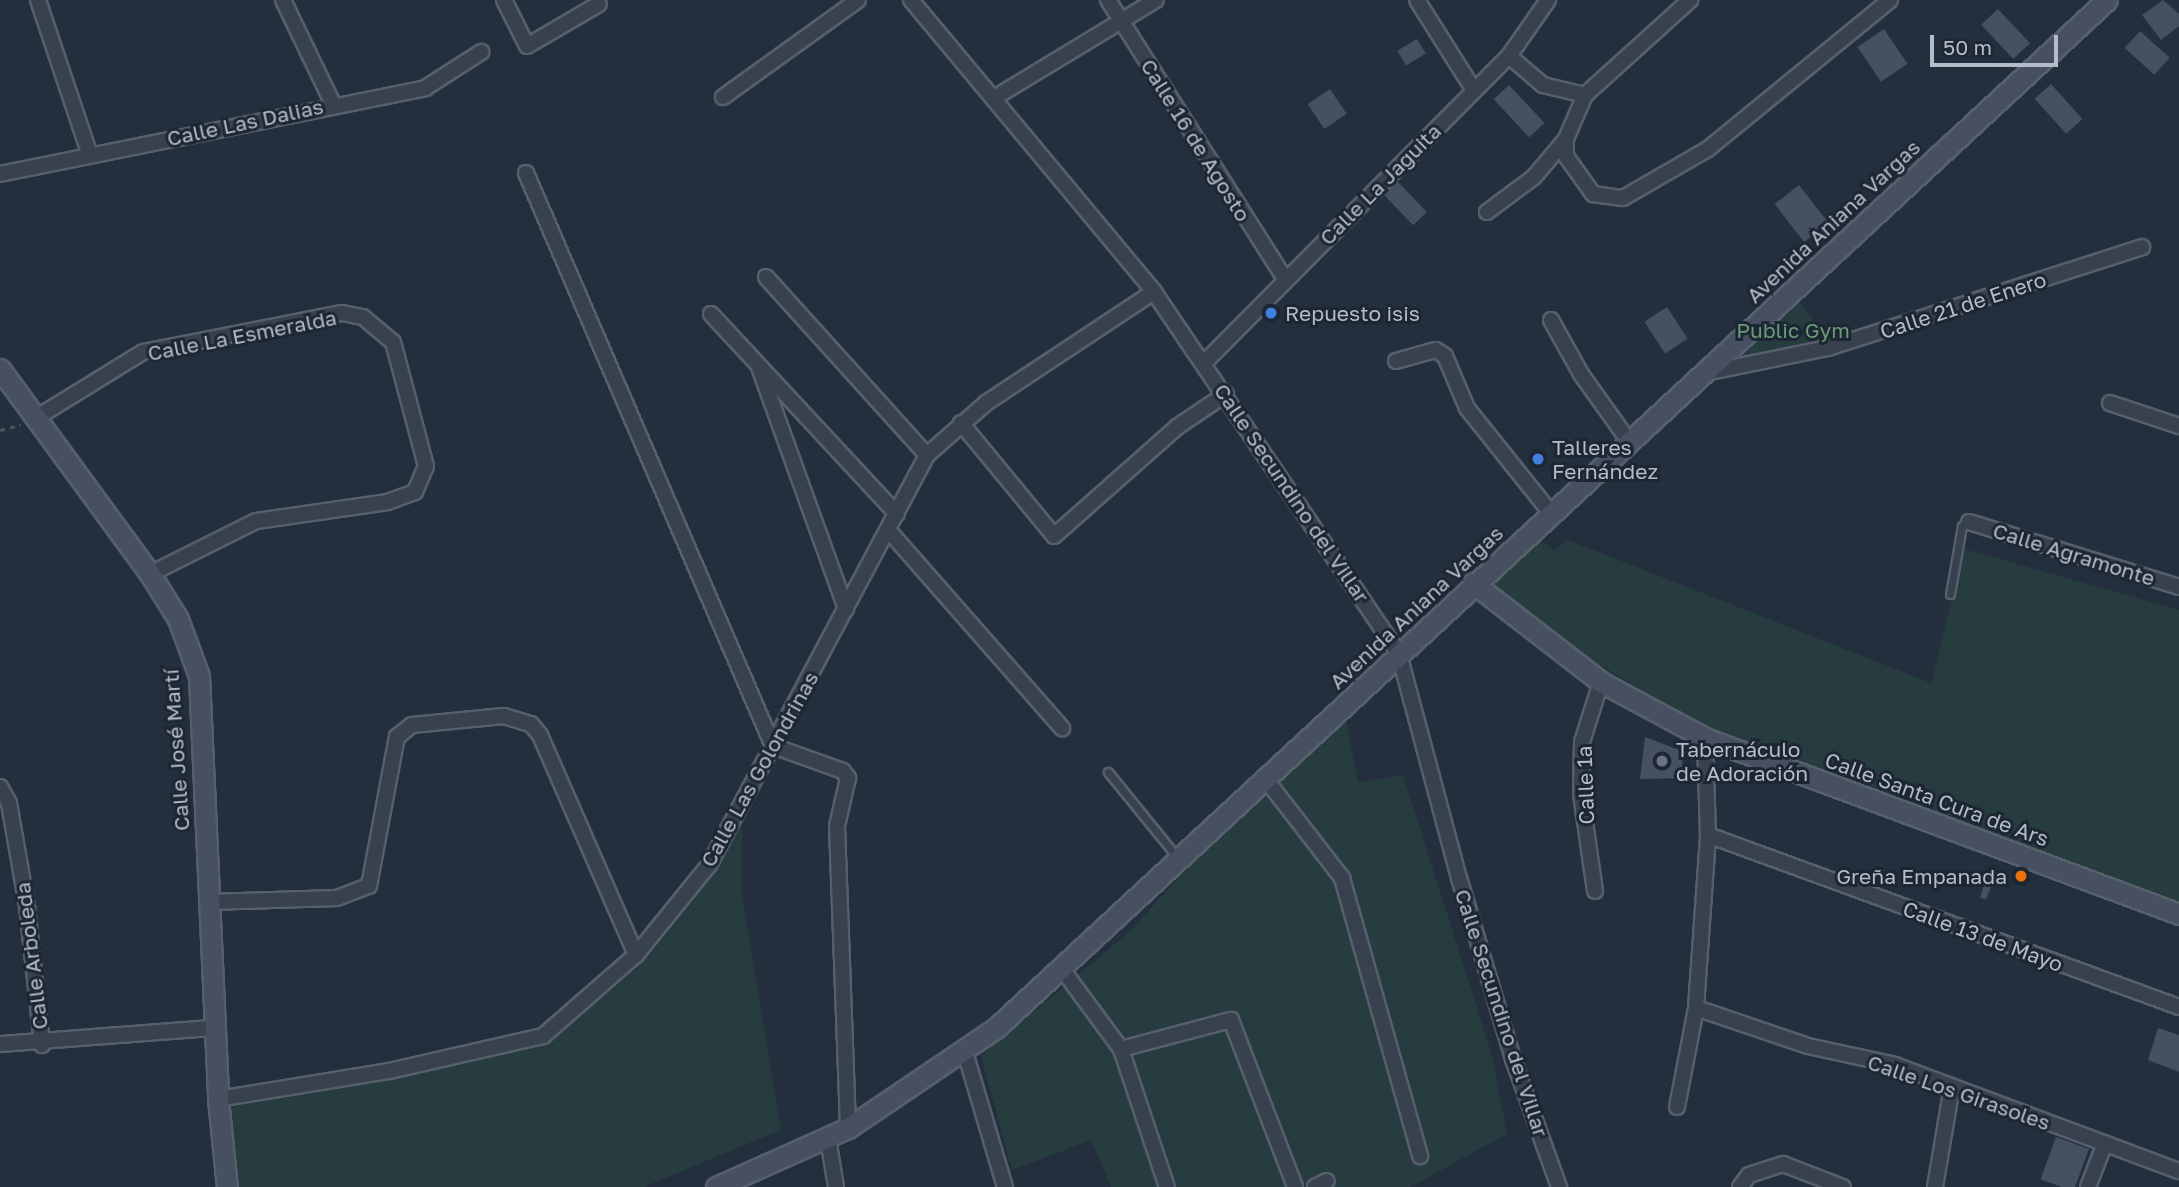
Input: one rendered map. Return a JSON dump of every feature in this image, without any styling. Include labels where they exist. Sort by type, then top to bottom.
[{"type":"main road","name":"Avenida Aniana Vargas","points":[[716,1187],[848,1128],[965,1052],[1062,968],[1473,583],[2107,0]]},
{"type":"main road","name":"Calle José Martí","points":[[0,369],[38,416],[150,574],[178,619],[198,676],[218,1100],[227,1187]]},
{"type":"main road","name":"Calle Santa Cura de Ars","points":[[1473,583],[1601,682],[1705,738],[2179,914]]},
{"type":"street","points":[[38,0],[90,155]]},
{"type":"street","points":[[283,0],[333,104]]},
{"type":"street","points":[[504,0],[527,46],[599,4]]},
{"type":"street","points":[[723,97],[858,0]]},
{"type":"street","name":"Calle Secundino del Villar","points":[[911,0],[1154,292],[1205,362],[1399,654],[1509,1046],[1559,1187]]},
{"type":"street","name":"Calle 16 de Agosto","points":[[1108,0],[1285,279]]},
{"type":"street","points":[[994,98],[1156,0]]},
{"type":"street","points":[[1417,0],[1473,89]]},
{"type":"street","name":"Calle La Jaguita","points":[[1205,362],[1473,89],[1509,56],[1548,0]]},
{"type":"street","points":[[1487,212],[1534,177],[1566,139],[1585,95],[1690,0]]},
{"type":"street","points":[[1566,139],[1571,168],[1593,194],[1608,200],[1623,198],[1708,149],[1890,0]]},
{"type":"street","name":"Calle Las Dalias","points":[[0,174],[333,104],[425,88],[481,52]]},
{"type":"street","points":[[1509,56],[1543,85],[1585,95]]},
{"type":"street","points":[[526,173],[773,746],[843,771],[848,778],[837,826],[848,1128]]},
{"type":"street","name":"Calle 21 de Enero","points":[[1700,374],[1828,348],[2142,247]]},
{"type":"street","points":[[766,277],[927,455]]},
{"type":"street","name":"Calle Las Golondrinas","points":[[218,1100],[389,1071],[543,1036],[636,955],[709,865],[927,455],[961,423],[1154,292]]},
{"type":"street","name":"Calle La Esmeralda","points":[[38,416],[143,352],[224,335],[342,313],[363,317],[393,342],[426,466],[415,492],[388,502],[256,521],[150,574]]},
{"type":"street","points":[[711,314],[897,514]]},
{"type":"street","points":[[1551,320],[1628,440]]},
{"type":"street","points":[[1396,361],[1436,350],[1445,356],[1467,408],[1550,512]]},
{"type":"street","points":[[758,364],[846,609]]},
{"type":"street","points":[[961,423],[1054,536],[1177,427],[1226,394]]},
{"type":"street","points":[[2110,403],[2177,424]]},
{"type":"street","name":"Calle Agramonte","points":[[1969,522],[2179,587]]},
{"type":"street","points":[[888,530],[1062,728]]},
{"type":"street","name":"Calle 1ª","points":[[1595,891],[1581,794],[1582,742],[1601,682]]},
{"type":"street","points":[[208,902],[337,898],[369,886],[397,737],[412,725],[504,716],[531,724],[540,735],[636,955]]},
{"type":"street","points":[[1677,1107],[1696,1008],[1708,835],[1705,738]]},
{"type":"street","points":[[1264,777],[1342,878],[1420,1156]]},
{"type":"street","name":"Calle Arboleda","points":[[0,788],[9,803],[27,906],[42,1045]]},
{"type":"street","name":"Calle 13 de Mayo","points":[[1708,835],[2179,1007]]},
{"type":"street","points":[[1062,968],[1121,1049],[1167,1187]]},
{"type":"street","name":"Calle Los Girasoles","points":[[1696,1008],[1952,1087],[2179,1171]]},
{"type":"street","points":[[1121,1049],[1231,1020],[1295,1187]]},
{"type":"street","name":"Calle Arboleda","points":[[0,1044],[42,1045],[214,1028]]},
{"type":"street","points":[[965,1052],[1005,1187]]},
{"type":"street","points":[[1935,1187],[1952,1087]]},
{"type":"street","points":[[828,1138],[836,1187]]},
{"type":"street","points":[[2088,1187],[2105,1143]]},
{"type":"street","points":[[1740,1187],[1749,1175],[1783,1164],[1843,1187]]},
{"type":"lane","points":[[1950,594],[1962,526],[1969,522]]},
{"type":"lane","points":[[1108,772],[1179,858]]},
{"type":"green space","name":"Public Gym","points":[[1797,300],[1834,343],[1707,370]]},
{"type":"green space","points":[[1538,538],[1554,551],[1568,540],[1931,683],[1964,549],[2179,610],[2179,905],[1711,730],[1569,647],[1485,585]]},
{"type":"green space","points":[[1346,719],[1358,783],[1403,775],[1492,1055],[1507,1134],[1410,1187],[1111,1187],[1091,1140],[1012,1170],[981,1056],[1129,932],[1251,799]]},
{"type":"green space","points":[[742,826],[742,895],[781,1130],[644,1187],[236,1187],[225,1108],[552,1041],[643,963],[711,878]]},
{"type":"building","points":[[2163,0],[2179,14],[2179,26],[2161,40],[2142,15]]},
{"type":"building","points":[[1998,9],[2030,43],[2013,59],[1981,25]]},
{"type":"building","points":[[1884,29],[1907,64],[1881,82],[1857,47]]},
{"type":"building","points":[[2140,31],[2170,58],[2154,75],[2125,48]]},
{"type":"building","points":[[1417,39],[1426,54],[1406,65],[1397,51]]},
{"type":"building","points":[[2051,84],[2082,119],[2066,134],[2035,99]]},
{"type":"building","points":[[1509,85],[1544,123],[1529,137],[1494,99]]},
{"type":"building","points":[[1330,89],[1347,114],[1324,129],[1308,104]]},
{"type":"building","points":[[1397,181],[1427,212],[1413,225],[1383,194]]},
{"type":"building","points":[[1799,185],[1829,223],[1804,242],[1775,204]]},
{"type":"building","points":[[1667,307],[1688,339],[1665,354],[1644,322]]},
{"type":"building","points":[[1645,737],[1682,751],[1683,778],[1640,779]]},
{"type":"building","points":[[1988,871],[1997,873],[1986,899],[1980,898]]},
{"type":"building","points":[[2158,1028],[2179,1035],[2179,1072],[2148,1060]]},
{"type":"building","points":[[2056,1137],[2089,1149],[2075,1187],[2062,1187],[2041,1179]]},
{"type":"place","name":"Repuesto isis","points":[[1271,313]]},
{"type":"place","name":"Talleres Fernández","points":[[1538,459]]},
{"type":"place","name":"Tabernáculo de Adoración","points":[[1662,761]]},
{"type":"place","name":"Greña Empanada","points":[[2021,876]]}]
